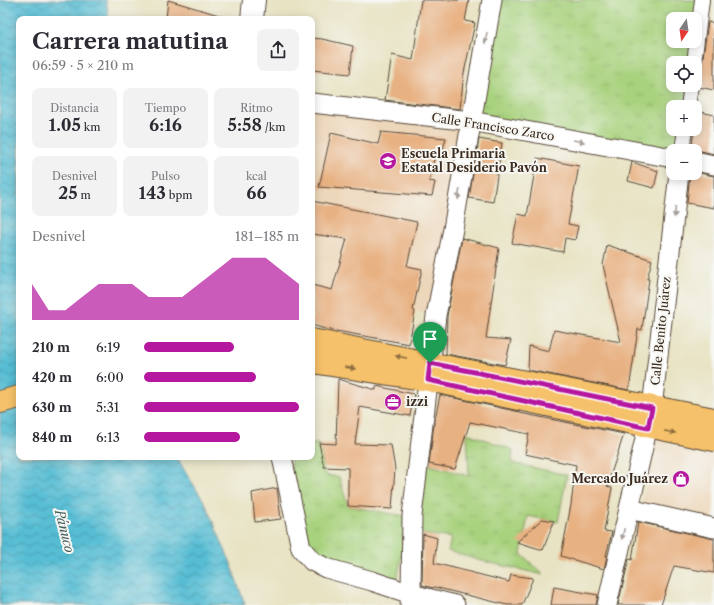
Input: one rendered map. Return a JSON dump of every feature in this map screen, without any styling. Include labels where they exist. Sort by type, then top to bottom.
[{"type":"main road","points":[[315,341],[429,372],[650,418],[714,440]]},
{"type":"main road","points":[[315,362],[429,372]]},
{"type":"main road","points":[[0,402],[16,398]]},
{"type":"main road","points":[[650,418],[714,419]]},
{"type":"street","points":[[252,16],[254,0]]},
{"type":"street","points":[[410,600],[412,516],[436,316],[453,229],[492,0]]},
{"type":"street","points":[[695,56],[702,0]]},
{"type":"street","name":"Calle Francisco Zarco","points":[[315,103],[471,121],[666,157]]},
{"type":"street","points":[[702,162],[714,164]]},
{"type":"street","name":"Calle Benito Juárez","points":[[607,605],[650,418],[678,180]]},
{"type":"street","points":[[283,460],[301,548],[312,561],[326,568],[372,580],[410,600],[454,605]]},
{"type":"street","points":[[629,509],[714,528]]},
{"type":"shaded area","points":[[315,103],[471,121],[436,316],[315,286]]},
{"type":"shaded area","name":"Mercado Juárez","points":[[657,437],[714,450],[714,524],[641,508]]},
{"type":"green space","points":[[492,0],[702,0],[700,12],[666,12],[666,48],[696,48],[695,56],[666,56],[666,92],[690,92],[689,100],[666,100],[666,136],[684,136],[683,144],[666,144],[666,149],[471,121]]},
{"type":"green space","points":[[467,433],[513,450],[512,463],[567,475],[558,522],[528,516],[521,554],[544,575],[478,560],[448,551],[451,538],[417,533],[426,464],[469,476]]},
{"type":"green space","points":[[319,443],[325,475],[339,477],[348,506],[405,516],[402,554],[396,585],[314,556],[295,500],[290,460],[315,460],[315,444]]},
{"type":"water","name":"Pánuco","points":[[0,0],[106,0],[109,16],[16,16],[16,460],[179,460],[205,503],[230,561],[245,605],[0,605]]},
{"type":"building","points":[[168,0],[222,16],[166,16]]},
{"type":"building","points":[[421,0],[469,0],[465,21],[475,23],[464,73],[460,109],[385,100],[392,55],[413,60]]},
{"type":"building","points":[[708,22],[714,23],[714,90],[702,88],[702,64]]},
{"type":"building","points":[[315,38],[353,46],[350,74],[315,70]]},
{"type":"building","points":[[702,112],[714,115],[714,154],[702,151],[702,144],[692,144],[693,136],[702,136]]},
{"type":"building","points":[[381,132],[446,138],[441,156],[435,155],[429,181],[435,182],[432,196],[319,187],[331,133],[378,144]]},
{"type":"building","points":[[479,139],[502,143],[493,202],[469,198]]},
{"type":"building","points":[[537,158],[579,166],[568,224],[578,226],[575,240],[565,238],[563,252],[512,243],[518,214],[527,216]]},
{"type":"building","points":[[632,162],[658,171],[654,188],[628,181]]},
{"type":"building","points":[[702,173],[714,176],[714,208],[687,203],[689,180],[702,180]]},
{"type":"building","points":[[315,202],[417,222],[407,266],[422,269],[413,310],[415,311],[409,344],[315,326],[315,286],[332,290],[347,239],[315,234]]},
{"type":"building","points":[[462,238],[499,248],[486,338],[511,340],[505,365],[446,354],[447,316]]},
{"type":"building","points":[[607,245],[652,260],[647,279],[649,279],[642,330],[638,329],[629,390],[528,370],[529,346],[549,351],[554,330],[621,342],[603,265]]},
{"type":"building","points":[[338,379],[376,390],[376,386],[414,394],[410,416],[360,407],[355,444],[391,445],[395,469],[392,509],[348,506],[348,468],[324,467],[319,443],[336,444]]},
{"type":"building","points":[[440,395],[624,434],[607,486],[612,488],[604,531],[612,532],[604,569],[561,556],[571,505],[576,465],[525,454],[529,434],[470,422],[455,469],[429,464],[434,424]]},
{"type":"building","points":[[277,488],[281,519],[255,522],[252,493]]},
{"type":"building","points":[[542,519],[554,521],[543,550],[517,542]]},
{"type":"building","points":[[638,522],[714,539],[714,573],[674,566],[661,605],[618,605],[629,559],[632,560]]},
{"type":"building","points":[[423,534],[437,538],[434,563],[509,582],[511,575],[533,578],[522,605],[507,605],[422,585]]},
{"type":"building","points":[[554,587],[598,595],[596,605],[551,605]]},
{"type":"place","name":"Escuela Primaria Estatal Desiderio Pavón","points":[[388,161]]},
{"type":"place","name":"izzi","points":[[393,402]]},
{"type":"place","name":"Mercado Juárez","points":[[681,479]]},
{"type":"route","points":[[430,363],[652,408],[648,428],[428,380],[430,363]]}]
